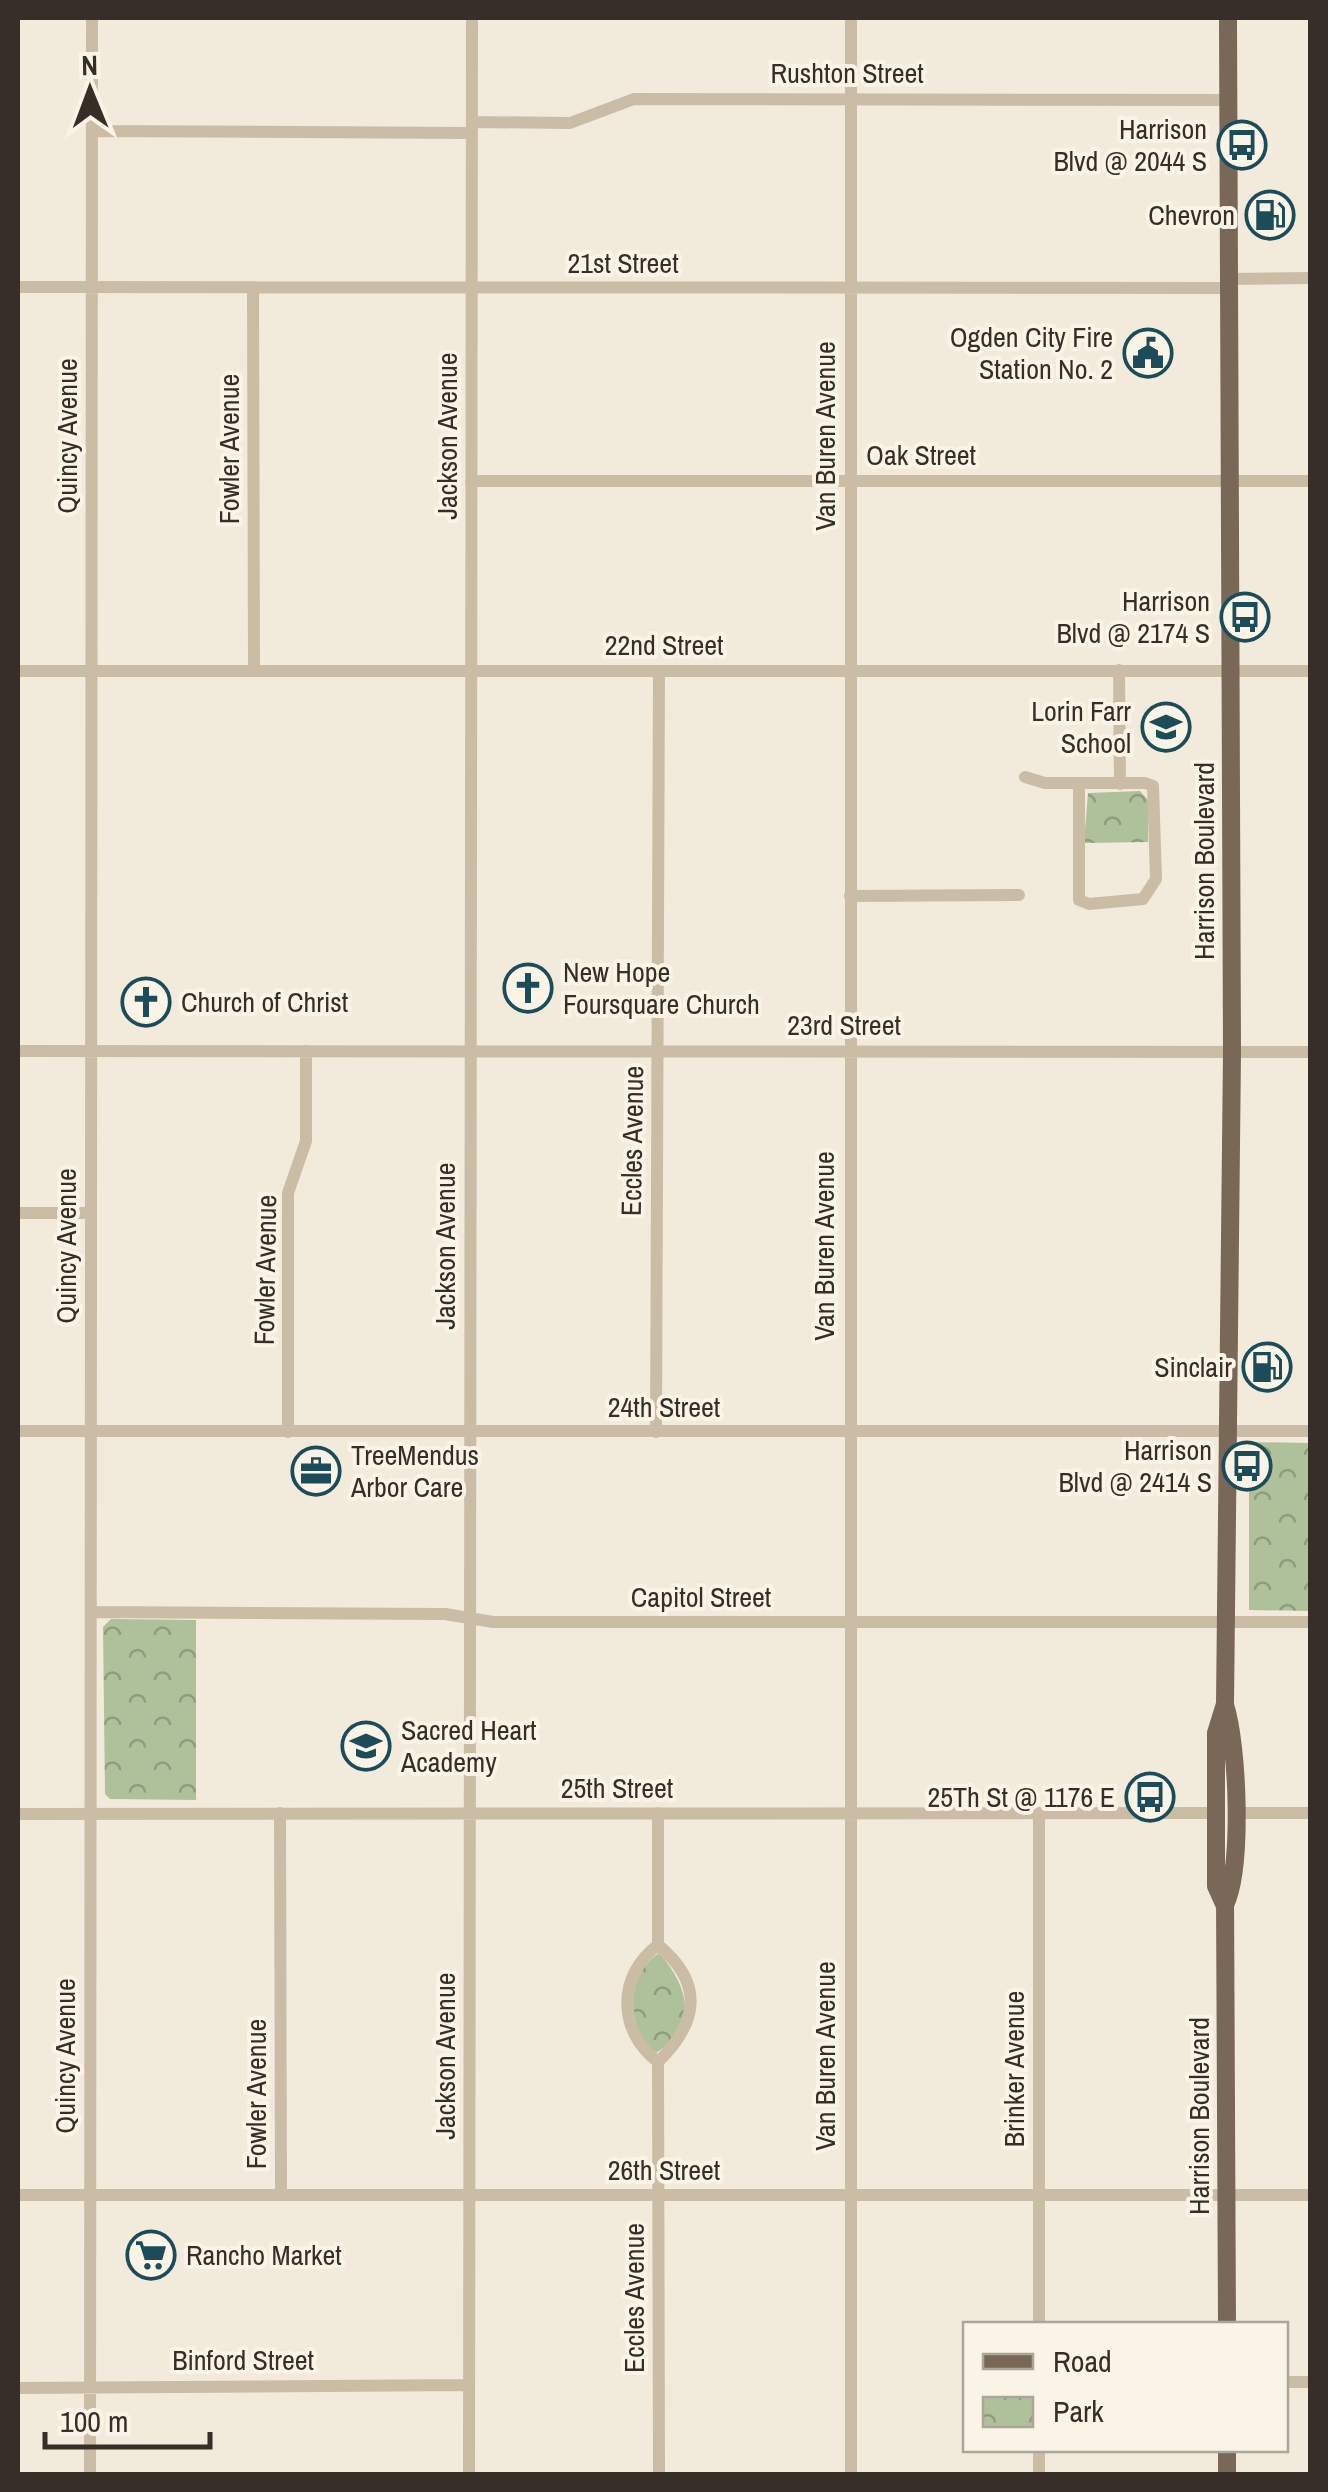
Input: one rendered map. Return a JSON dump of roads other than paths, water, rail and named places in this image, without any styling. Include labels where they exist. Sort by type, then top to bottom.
[{"type":"main road","name":"Harrison Boulevard","points":[[1227,2322],[1225,1906],[1234,1886],[1216,1733],[1225,1704],[1232,1052],[1228,18]]},
{"type":"street","name":"Quincy Avenue","points":[[90,2474],[92,18]]},
{"type":"street","name":"Jackson Avenue","points":[[469,2474],[472,18]]},
{"type":"street","name":"Van Buren Avenue","points":[[850,2474],[851,18]]},
{"type":"street","name":"Rushton Street","points":[[92,132],[472,128],[570,123],[634,98],[1226,100]]},
{"type":"street","name":"21st Street","points":[[18,288],[850,288],[1228,283],[1310,278]]},
{"type":"street","name":"Fowler Avenue","points":[[253,287],[254,670]]},
{"type":"street","name":"Oak Street","points":[[472,481],[1310,480]]},
{"type":"street","name":"Eccles Avenue","points":[[656,1432],[659,670]]},
{"type":"street","points":[[1119,670],[1120,784]]},
{"type":"street","name":"22nd Street","points":[[18,671],[1310,670]]},
{"type":"street","points":[[1026,777],[1046,783],[1145,783],[1156,790],[1156,879],[1143,899],[1089,904],[1079,900],[1078,784]]},
{"type":"street","points":[[850,896],[1019,895]]},
{"type":"street","name":"23rd Street","points":[[18,1050],[1310,1052]]},
{"type":"street","name":"Fowler Avenue","points":[[288,1432],[288,1192],[306,1140],[306,1051]]},
{"type":"street","points":[[18,1213],[91,1214]]},
{"type":"street","name":"24th Street","points":[[18,1431],[1310,1431]]},
{"type":"street","name":"Capitol Street","points":[[91,1612],[471,1617],[494,1622],[1310,1622]]},
{"type":"street","name":"Fowler Avenue","points":[[280,1813],[281,2195]]},
{"type":"street","points":[[658,1813],[658,1945],[634,1972],[626,2009],[636,2038],[658,2062],[682,2033],[691,2010],[686,1975],[658,1945]]},
{"type":"street","name":"Brinker Avenue","points":[[1039,1813],[1039,2322]]},
{"type":"street","name":"25th Street","points":[[18,1814],[1310,1813]]},
{"type":"street","name":"Eccles Avenue","points":[[658,2062],[659,2474]]},
{"type":"street","name":"26th Street","points":[[18,2195],[1310,2195]]},
{"type":"street","name":"Binford Street","points":[[18,2388],[470,2385]]},
{"type":"place","name":"Harrison Blvd @ 2044 S","points":[[1242,145]]},
{"type":"place","name":"Chevron","points":[[1270,215]]},
{"type":"place","name":"Ogden City Fire Station No. 2","points":[[1148,353]]},
{"type":"place","name":"Harrison Blvd @ 2174 S","points":[[1245,617]]},
{"type":"place","name":"Lorin Farr School","points":[[1166,727]]},
{"type":"place","name":"New Hope Foursquare Church","points":[[528,988]]},
{"type":"place","name":"Church of Christ","points":[[146,1002]]},
{"type":"place","name":"Sinclair","points":[[1267,1367]]},
{"type":"place","name":"Harrison Blvd @ 2414 S","points":[[1247,1466]]},
{"type":"place","name":"TreeMendus Arbor Care","points":[[316,1471]]},
{"type":"place","name":"Sacred Heart Academy","points":[[366,1746]]},
{"type":"place","name":"25Th St @ 1176 E","points":[[1150,1797]]},
{"type":"place","name":"Rancho Market","points":[[151,2255]]}]
